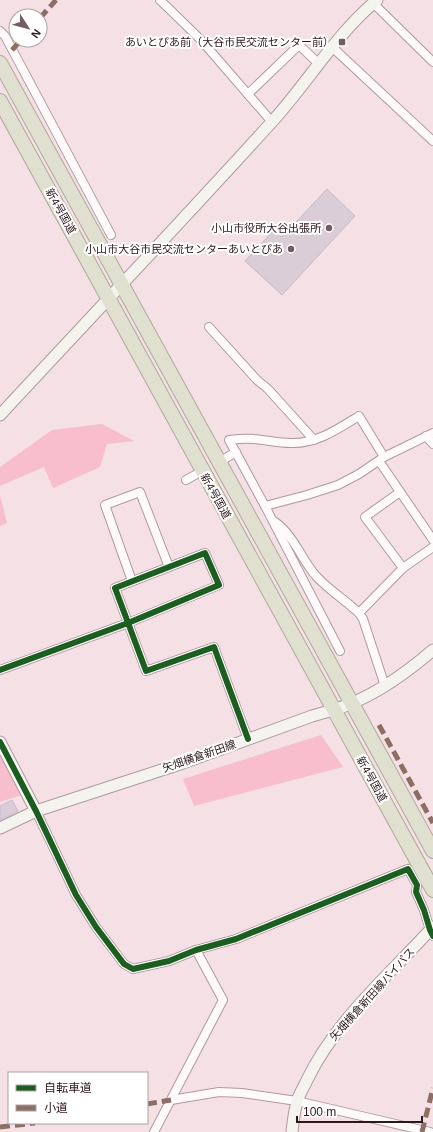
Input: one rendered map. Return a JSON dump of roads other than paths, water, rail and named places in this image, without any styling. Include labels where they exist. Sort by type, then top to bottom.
[{"type":"highway","name":"新4号国道","points":[[0,63],[433,851]]},
{"type":"highway","name":"新4号国道","points":[[0,101],[433,890]]},
{"type":"main road","points":[[0,415],[272,122],[332,47],[375,1]]},
{"type":"main road","name":"矢畑横倉新田線","points":[[0,828],[36,811],[183,763],[312,716],[334,710],[385,686],[406,672],[433,650]]},
{"type":"main road","points":[[0,742],[36,811]]},
{"type":"main road","name":"矢畑横倉新田線バイパス","points":[[292,1132],[297,1101],[313,1069],[328,1044],[347,1019],[432,931]]},
{"type":"street","points":[[160,0],[201,40],[272,122]]},
{"type":"street","points":[[375,1],[433,62]]},
{"type":"street","points":[[0,31],[5,36],[111,235]]},
{"type":"street","points":[[248,94],[299,46],[319,64]]},
{"type":"street","points":[[332,47],[433,141]]},
{"type":"street","points":[[209,327],[256,380],[268,388],[314,440]]},
{"type":"street","points":[[340,651],[229,440],[253,438],[292,444],[314,440],[329,434],[359,416],[400,492],[433,540]]},
{"type":"street","points":[[265,506],[338,485],[359,474],[382,459],[429,435],[433,444]]},
{"type":"street","points":[[226,458],[236,452]]},
{"type":"street","points":[[186,480],[195,475]]},
{"type":"street","points":[[132,581],[105,505],[140,492],[169,567]]},
{"type":"street","points":[[400,492],[365,517],[403,568]]},
{"type":"street","points":[[272,520],[283,528],[315,575],[359,613],[363,619],[385,686]]},
{"type":"street","points":[[359,613],[403,568],[433,547]]},
{"type":"street","points":[[0,670],[128,623],[219,585],[205,553],[115,588],[128,623],[146,672],[214,647],[248,739]]},
{"type":"street","points":[[36,811],[76,895],[96,927],[124,964],[133,969],[169,961],[196,950],[236,939],[408,869],[417,885],[416,892],[432,931]]},
{"type":"street","points":[[154,1132],[223,1000],[196,950]]},
{"type":"street","points":[[171,1100],[219,1092],[242,1093],[297,1101],[430,1132]]},
{"type":"place","name":"あいとぴあ前（大谷市民交流センター前）","points":[[342,42]]},
{"type":"place","name":"小山市役所大谷出張所","points":[[329,228]]},
{"type":"place","name":"小山市大谷市民交流センターあいとぴあ","points":[[291,249]]}]
